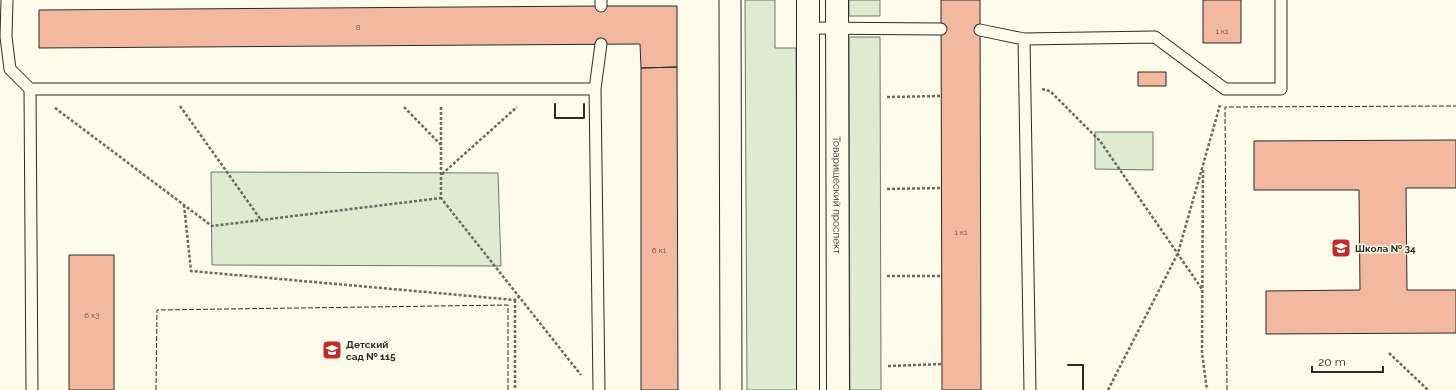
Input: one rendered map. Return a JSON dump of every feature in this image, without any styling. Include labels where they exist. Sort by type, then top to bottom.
[{"type":"street","points":[[730,0],[731,390]]},
{"type":"street","points":[[808,0],[808,390]]},
{"type":"street","name":"Товарищеский проспект","points":[[837,0],[838,390]]},
{"type":"lane","points":[[7,0],[3,37],[10,69],[30,89],[32,390]]},
{"type":"lane","points":[[980,30],[1024,39],[1155,37],[1225,89],[1281,89],[1280,0]]},
{"type":"lane","points":[[808,28],[941,29]]},
{"type":"lane","points":[[1024,39],[1030,390]]},
{"type":"lane","points":[[599,390],[595,89],[601,44]]},
{"type":"lane","points":[[30,89],[595,89]]},
{"type":"path","points":[[1024,85],[1050,91],[1100,141],[1202,289]]},
{"type":"path","points":[[30,89],[212,226],[441,198]]},
{"type":"path","points":[[167,89],[261,220]]},
{"type":"path","points":[[385,89],[441,146]]},
{"type":"path","points":[[441,89],[441,198],[582,378]]},
{"type":"path","points":[[441,174],[537,89]]},
{"type":"path","points":[[1108,390],[1178,253],[1225,89]]},
{"type":"path","points":[[887,97],[941,96]]},
{"type":"path","points":[[1203,166],[1202,353],[1207,390]]},
{"type":"path","points":[[887,189],[942,188]]},
{"type":"path","points":[[184,205],[190,271],[515,300],[519,297]]},
{"type":"path","points":[[887,276],[942,276]]},
{"type":"path","points":[[515,300],[515,390]]},
{"type":"path","points":[[1389,353],[1428,390]]},
{"type":"path","points":[[888,366],[942,364]]},
{"type":"green space","points":[[745,0],[775,0],[775,48],[796,48],[798,390],[747,390]]},
{"type":"green space","points":[[849,0],[880,0],[880,16],[849,16]]},
{"type":"green space","points":[[849,37],[880,37],[881,390],[850,390]]},
{"type":"green space","points":[[1095,132],[1153,132],[1153,170],[1095,169]]},
{"type":"green space","points":[[211,172],[498,173],[501,266],[212,265]]},
{"type":"building","points":[[941,0],[980,0],[981,390],[942,390]]},
{"type":"building","points":[[1203,0],[1241,0],[1241,43],[1203,43]]},
{"type":"building","points":[[677,6],[677,67],[641,68],[640,44],[39,48],[39,10]]},
{"type":"building","points":[[677,67],[678,390],[641,390],[641,68]]},
{"type":"building","points":[[1138,72],[1166,72],[1166,86],[1138,86]]},
{"type":"building","points":[[1456,140],[1456,188],[1406,188],[1407,290],[1456,290],[1456,333],[1266,334],[1266,291],[1360,290],[1359,190],[1254,190],[1254,141]]},
{"type":"building","points":[[69,255],[114,255],[114,390],[69,390]]},
{"type":"fence","points":[[1227,390],[1225,107],[1456,106]]},
{"type":"fence","points":[[156,390],[157,310],[508,305],[508,390]]},
{"type":"wall","points":[[555,104],[555,118],[584,118],[584,104]]},
{"type":"wall","points":[[1068,365],[1083,365],[1083,390]]},
{"type":"place","name":"Школа № 34","points":[[1341,248]]},
{"type":"place","name":"Детский сад № 115","points":[[332,350]]}]
